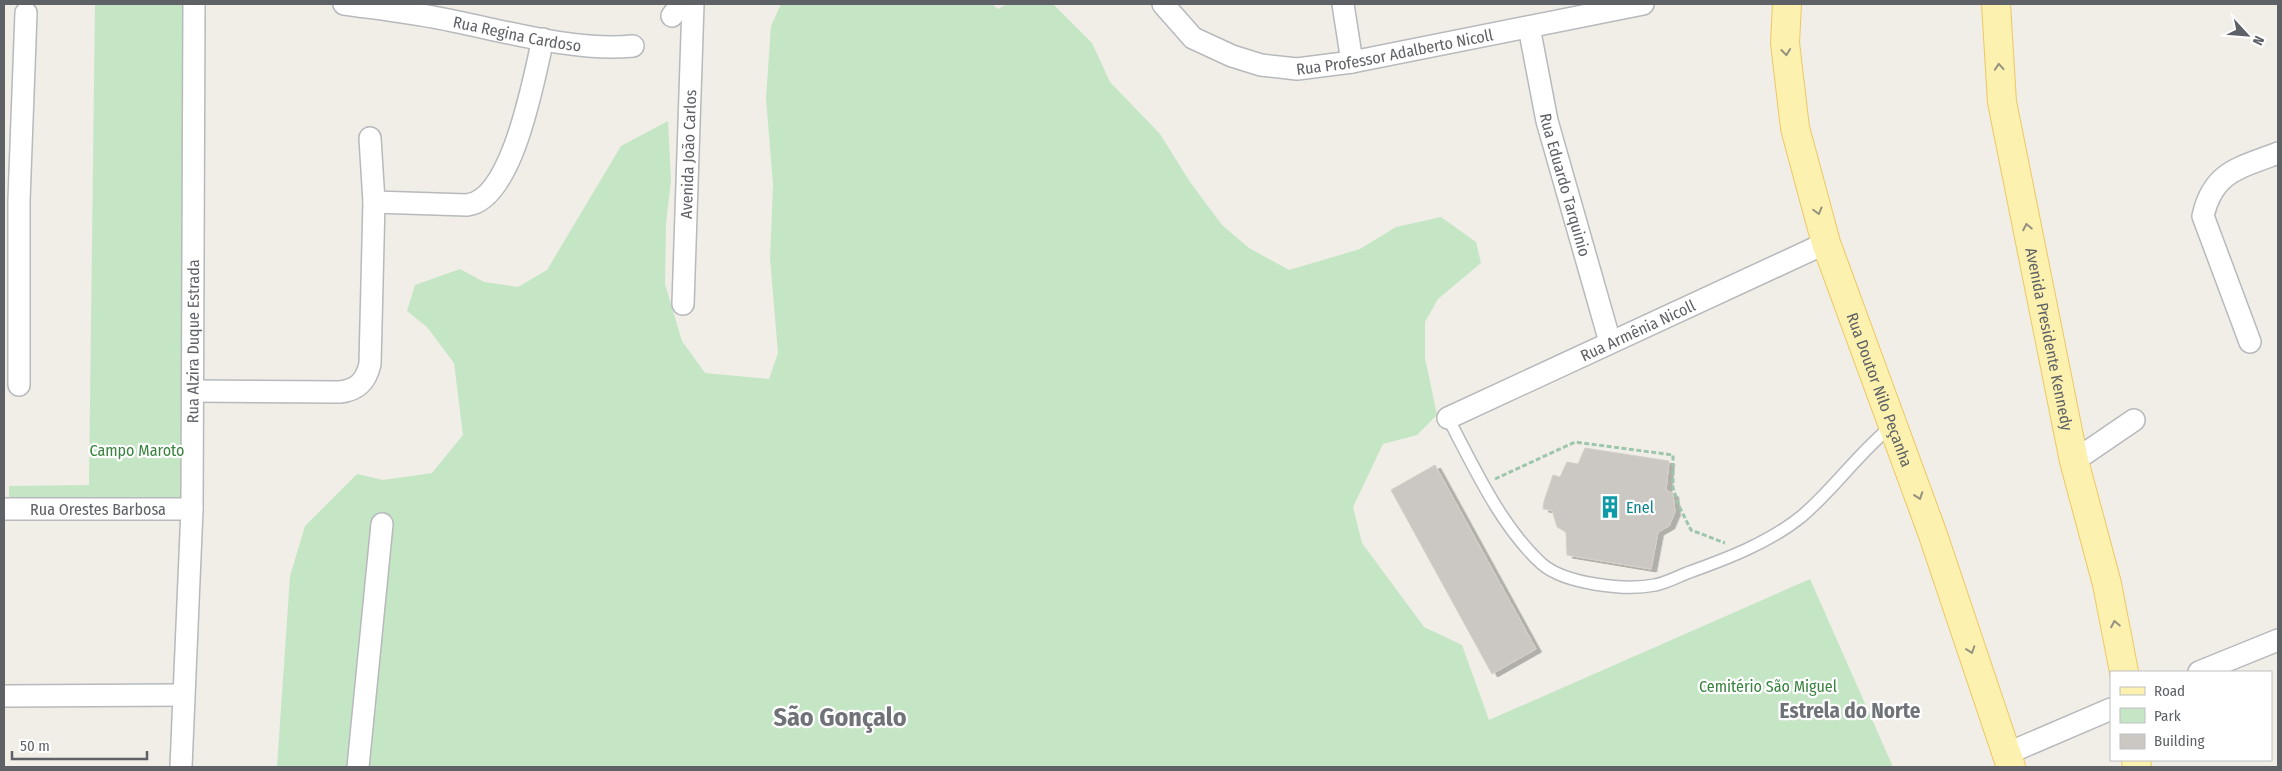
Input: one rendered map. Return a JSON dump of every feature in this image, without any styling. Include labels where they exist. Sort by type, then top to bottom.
[{"type":"main road","name":"Rua Doutor Nilo Peçanha","points":[[1787,4],[1785,43],[1795,128],[1826,243],[1893,424],[2009,761]]},
{"type":"main road","name":"Avenida Presidente Kennedy","points":[[1996,4],[2002,102],[2074,461],[2107,584],[2124,671]]},
{"type":"street","name":"Rua Alzira Duque Estrada","points":[[182,767],[183,695],[192,509],[194,4]]},
{"type":"street","name":"Rua Regina Cardoso","points":[[344,4],[449,20],[543,39],[619,47],[633,46]]},
{"type":"street","name":"Avenida João Carlos","points":[[683,304],[693,4]]},
{"type":"street","name":"Rua Professor Adalberto Nicoll","points":[[1163,4],[1192,38],[1232,56],[1261,65],[1297,70],[1352,62],[1643,4]]},
{"type":"street","points":[[1343,4],[1352,62]]},
{"type":"street","points":[[19,385],[12,200],[26,13]]},
{"type":"street","name":"Rua Eduardo Tarquinio","points":[[1530,26],[1547,121],[1610,342]]},
{"type":"street","points":[[374,202],[467,205],[473,204],[486,196],[501,177],[514,152],[543,39]]},
{"type":"street","points":[[193,391],[340,392],[359,387],[367,376],[370,364],[374,202],[370,138]]},
{"type":"street","points":[[2250,342],[2203,216],[2207,199],[2218,181],[2238,168],[2278,153]]},
{"type":"street","name":"Rua Armênia Nicoll","points":[[1448,418],[1826,243]]},
{"type":"street","points":[[2074,461],[2134,420]]},
{"type":"street","name":"Rua Orestes Barbosa","points":[[4,510],[192,509]]},
{"type":"street","points":[[358,767],[382,524]]},
{"type":"street","points":[[2201,671],[2278,640]]},
{"type":"street","points":[[4,696],[183,695]]},
{"type":"street","points":[[2009,761],[2110,709]]},
{"type":"lane","points":[[1448,418],[1484,485],[1521,540],[1544,565],[1574,579],[1613,588],[1655,585],[1728,558],[1800,517],[1872,442],[1893,424]]},
{"type":"path","points":[[1484,485],[1575,442],[1673,456],[1673,488],[1679,506],[1692,530],[1743,550]]},
{"type":"green space","name":"Campo Maroto","points":[[95,4],[186,4],[185,503],[9,505],[9,486],[89,485]]},
{"type":"green space","name":"Cemitério São Miguel","points":[[781,4],[992,4],[998,9],[1007,4],[1053,4],[1092,43],[1110,82],[1160,134],[1190,182],[1222,225],[1249,248],[1289,270],[1360,249],[1396,227],[1441,217],[1476,242],[1481,263],[1438,299],[1425,322],[1425,358],[1437,415],[1417,435],[1383,444],[1353,507],[1362,543],[1424,627],[1462,645],[1489,720],[1810,579],[1893,767],[277,767],[290,576],[305,526],[357,474],[383,480],[432,473],[463,435],[454,363],[427,327],[407,311],[415,285],[460,269],[484,282],[518,287],[547,270],[621,146],[668,121],[671,180],[666,224],[665,284],[682,341],[705,373],[769,379],[778,353],[770,258],[773,185],[766,98],[771,26]]},
{"type":"building","name":"Enel","points":[[1585,448],[1669,461],[1666,490],[1673,494],[1675,512],[1669,526],[1658,532],[1651,569],[1567,555],[1566,532],[1557,527],[1552,510],[1543,509],[1544,501],[1553,475],[1560,477],[1567,462],[1578,464]]},
{"type":"building","points":[[1435,465],[1536,649],[1492,674],[1391,490]]},
{"type":"place","name":"Enel","points":[[1610,507]]},
{"type":"district","name":"Estrela do Norte","points":[[1850,711]]},
{"type":"district","name":"São Gonçalo","points":[[840,717]]}]
